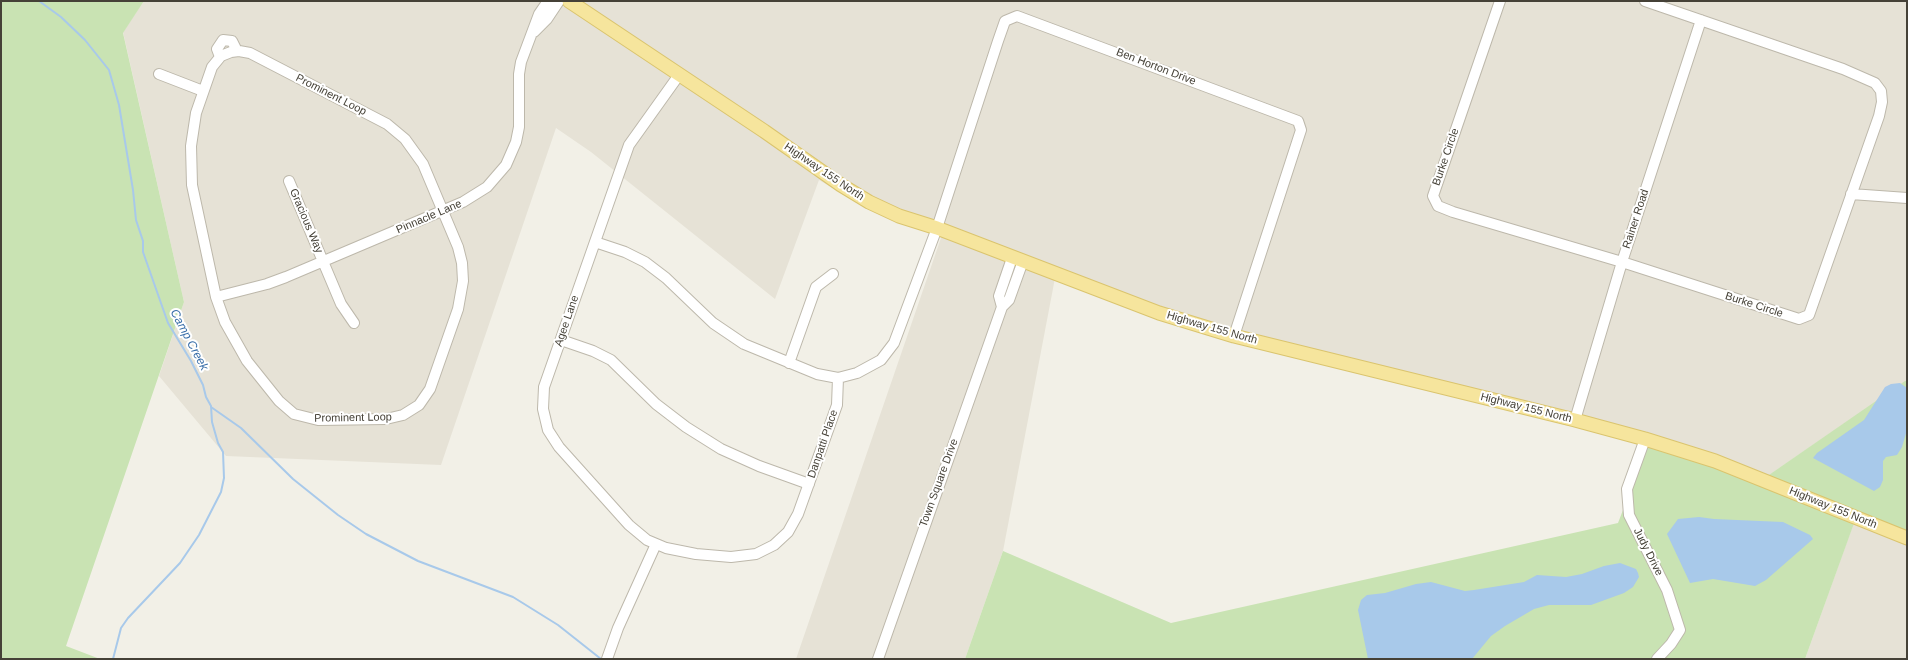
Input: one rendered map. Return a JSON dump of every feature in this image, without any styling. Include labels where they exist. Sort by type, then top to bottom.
[{"type":"main road","name":"Highway 155 North","points":[[569,1],[855,194],[899,216],[937,228],[1017,260],[1159,313],[1234,336],[1574,420],[1645,439],[1715,461],[1907,538]]},
{"type":"street","name":"Pinnacle Lane","points":[[216,297],[273,282],[443,211],[471,198],[482,191],[498,177],[510,158],[516,142],[519,127],[520,67],[524,49],[539,14],[548,1]]},
{"type":"street","name":"Pinnacle Lane","points":[[530,37],[548,19],[559,1]]},
{"type":"street","name":"Burke Circle","points":[[1500,1],[1433,196],[1438,206],[1453,212],[1622,262],[1799,319],[1809,316],[1882,102],[1881,91],[1875,84],[1843,68],[1645,1]]},
{"type":"street","name":"Ben Horton Drive","points":[[937,228],[946,196],[1005,21],[1017,16],[1034,21],[1298,121],[1301,130],[1234,336]]},
{"type":"street","name":"Rainer Road","points":[[1574,420],[1622,262],[1701,20]]},
{"type":"street","name":"Prominent Loop","points":[[237,51],[250,53],[382,121],[395,130],[410,145],[419,158],[443,211],[460,256],[463,281],[461,297],[430,389],[419,405],[402,415],[386,419],[318,420],[294,414],[279,401],[242,354],[225,322],[216,297],[190,167],[192,129],[203,91],[212,67],[220,57],[237,51]]},
{"type":"street","points":[[159,74],[203,91]]},
{"type":"street","name":"Agee Lane","points":[[656,544],[647,540],[629,525],[559,447],[548,430],[543,409],[544,387],[629,145],[678,74]]},
{"type":"street","name":"Gracious Way","points":[[289,182],[341,304],[354,323]]},
{"type":"street","points":[[1851,194],[1907,198]]},
{"type":"street","points":[[595,242],[625,252],[645,262],[666,278],[713,323],[744,344],[817,374],[838,378],[857,373],[881,360],[894,343],[937,228]]},
{"type":"street","name":"Town Square Drive","points":[[878,659],[1002,307],[1009,300],[1017,260]]},
{"type":"street","points":[[789,363],[816,286],[833,274]]},
{"type":"street","points":[[561,340],[593,351],[611,360],[656,404],[686,427],[721,449],[759,466],[808,484]]},
{"type":"street","name":"Danpatti Place","points":[[656,544],[666,548],[696,554],[731,557],[756,554],[774,545],[788,532],[798,514],[836,404],[838,378]]},
{"type":"street","name":"Judy Drive","points":[[1645,439],[1626,489],[1629,515],[1667,590],[1680,630],[1671,644],[1657,659]]},
{"type":"street","points":[[607,659],[618,628],[656,544]]},
{"type":"shaded area","points":[[144,1],[1907,1],[1907,381],[1763,479],[1648,445],[1151,315],[1055,278],[1003,551],[965,659],[796,659],[942,235],[856,202],[819,180],[775,299],[591,152],[556,128],[441,465],[226,456],[159,376],[184,302],[123,32]]},
{"type":"shaded area","points":[[1857,514],[1907,537],[1907,659],[1805,659]]},
{"type":"green space","points":[[1,1],[144,1],[123,33],[184,302],[66,646],[100,659],[1,659]]},
{"type":"green space","points":[[1907,381],[1907,537],[1857,515],[1805,659],[965,659],[1003,551],[1171,623],[1618,523],[1648,445],[1763,479]]},
{"type":"water","points":[[1900,383],[1907,388],[1907,430],[1902,447],[1897,455],[1886,457],[1883,461],[1883,480],[1880,487],[1874,491],[1813,458],[1817,453],[1864,420],[1885,387],[1891,384]]},
{"type":"water","points":[[1699,517],[1783,522],[1810,535],[1813,539],[1766,580],[1755,586],[1713,579],[1690,583],[1667,534],[1678,519]]},
{"type":"water","points":[[1620,563],[1636,569],[1639,577],[1633,587],[1624,593],[1591,605],[1549,605],[1534,609],[1491,636],[1472,659],[1368,659],[1358,610],[1361,600],[1367,595],[1385,593],[1416,584],[1431,582],[1465,591],[1474,590],[1524,582],[1537,575],[1566,577]]},
{"type":"waterway","name":"Camp Creek","points":[[39,1],[61,17],[85,40],[109,70],[119,105],[133,190],[136,220],[143,241],[143,252],[168,323],[191,361],[203,385],[206,397],[211,406],[212,422],[218,443],[223,452],[224,478],[221,492],[199,535],[180,563],[128,618],[121,628],[113,659]]},
{"type":"waterway","points":[[211,407],[241,428],[293,479],[338,515],[366,534],[418,561],[513,597],[558,625],[601,659]]}]
